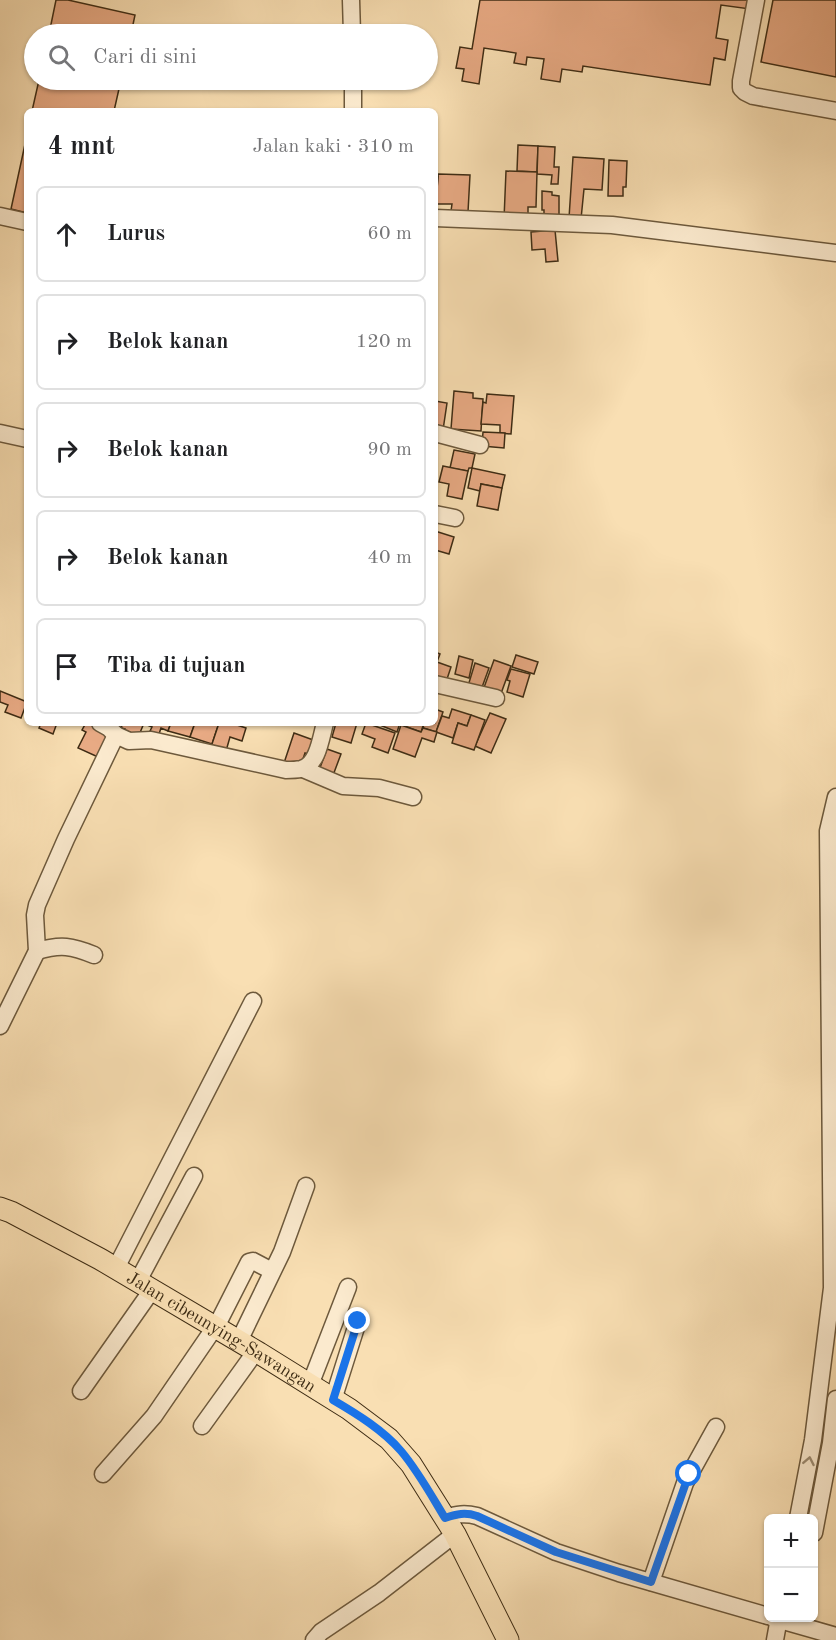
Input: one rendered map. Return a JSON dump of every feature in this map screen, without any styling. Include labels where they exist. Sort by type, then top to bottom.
[{"type":"main road","name":"Jalan cibeunying-Sawangan","points":[[0,1208],[116,1268],[248,1346],[349,1409],[389,1439],[400,1450],[422,1481],[450,1526],[508,1640]]},
{"type":"street","points":[[351,0],[352,24]]},
{"type":"street","points":[[756,0],[741,88],[760,98],[836,111]]},
{"type":"street","points":[[352,90],[353,108]]},
{"type":"street","points":[[0,216],[24,221]]},
{"type":"street","points":[[438,218],[612,225],[836,254]]},
{"type":"street","points":[[0,433],[24,438]]},
{"type":"street","points":[[438,435],[480,446]]},
{"type":"street","points":[[438,515],[455,518]]},
{"type":"street","points":[[438,685],[496,699]]},
{"type":"street","points":[[105,726],[116,735],[129,741],[151,740],[286,770],[303,769],[343,786],[379,788],[413,797]]},
{"type":"street","points":[[303,769],[312,762],[324,726]]},
{"type":"street","points":[[0,1026],[38,951],[35,915],[37,905],[116,735]]},
{"type":"street","points":[[799,1514],[813,1440],[832,1288],[832,882],[828,831],[836,797]]},
{"type":"street","points":[[38,951],[62,946],[74,947],[94,955]]},
{"type":"street","points":[[116,1268],[253,1001]]},
{"type":"street","points":[[81,1391],[145,1285],[194,1176]]},
{"type":"street","points":[[202,1426],[248,1346],[272,1271],[282,1252],[306,1186]]},
{"type":"street","points":[[103,1474],[154,1416],[215,1327],[249,1262],[272,1271]]},
{"type":"street","points":[[310,1385],[348,1287]]},
{"type":"street","points":[[333,1400],[358,1321]]},
{"type":"street","points":[[817,1514],[831,1443],[836,1400]]},
{"type":"street","points":[[651,1582],[685,1483],[716,1427]]},
{"type":"street","points":[[314,1640],[321,1632],[379,1593],[450,1526],[458,1514],[468,1513],[556,1552],[764,1615]]},
{"type":"street","points":[[775,1622],[775,1640]]},
{"type":"street","points":[[796,1627],[836,1636]]},
{"type":"building","points":[[56,0],[68,0],[135,15],[133,24],[51,24]]},
{"type":"building","points":[[480,0],[751,0],[750,9],[721,5],[716,38],[728,40],[725,60],[714,58],[710,85],[583,66],[582,72],[562,69],[560,82],[541,79],[544,59],[527,57],[526,65],[514,63],[516,53],[484,48],[479,84],[462,81],[464,69],[456,68],[460,47],[472,49]]},
{"type":"building","points":[[773,0],[836,0],[836,77],[761,62]]},
{"type":"building","points":[[37,90],[119,90],[115,108],[33,108]]},
{"type":"building","points":[[518,145],[538,146],[537,172],[517,171]]},
{"type":"building","points":[[538,146],[555,147],[554,167],[559,167],[558,184],[551,184],[552,175],[537,174]]},
{"type":"building","points":[[24,149],[24,212],[11,209]]},
{"type":"building","points":[[573,157],[604,159],[602,190],[584,189],[581,219],[569,218]]},
{"type":"building","points":[[609,160],[627,161],[626,187],[623,187],[623,196],[608,196]]},
{"type":"building","points":[[506,171],[537,172],[536,207],[528,207],[528,220],[504,219]]},
{"type":"building","points":[[438,174],[470,175],[468,212],[451,211],[452,204],[438,204]]},
{"type":"building","points":[[542,191],[552,192],[552,195],[559,196],[559,220],[544,219]]},
{"type":"building","points":[[555,230],[558,261],[546,262],[545,249],[532,250],[531,232]]},
{"type":"building","points":[[454,391],[473,393],[473,398],[483,399],[481,431],[451,429]]},
{"type":"building","points":[[487,394],[514,396],[511,434],[500,433],[500,425],[481,424],[483,402],[486,403]]},
{"type":"building","points":[[438,402],[447,403],[443,430],[438,429]]},
{"type":"building","points":[[483,432],[505,433],[504,448],[482,446]]},
{"type":"building","points":[[454,450],[475,454],[472,468],[468,471],[450,468]]},
{"type":"building","points":[[443,466],[468,471],[462,499],[447,496],[449,484],[439,482]]},
{"type":"building","points":[[472,468],[505,475],[502,488],[481,484],[480,491],[468,488]]},
{"type":"building","points":[[481,484],[502,488],[498,510],[477,506]]},
{"type":"building","points":[[438,532],[454,537],[449,554],[438,551]]},
{"type":"building","points":[[516,655],[538,662],[534,674],[512,667]]},
{"type":"building","points":[[459,656],[473,660],[469,678],[455,674]]},
{"type":"building","points":[[494,660],[511,666],[499,699],[482,693]]},
{"type":"building","points":[[438,662],[451,667],[445,685],[438,683]]},
{"type":"building","points":[[475,663],[489,668],[481,690],[468,686]]},
{"type":"building","points":[[511,669],[530,674],[523,697],[507,692],[510,681],[507,680]]},
{"type":"building","points":[[0,691],[24,701],[21,718],[5,712],[8,705],[0,702]]},
{"type":"building","points":[[452,709],[471,715],[467,726],[458,723],[453,738],[436,732],[442,716],[449,718]]},
{"type":"building","points":[[438,710],[443,712],[436,732],[423,728],[423,726],[438,726]]},
{"type":"building","points":[[490,713],[506,719],[491,753],[475,746]]},
{"type":"building","points":[[471,715],[485,720],[474,750],[452,743],[458,723],[467,726]]},
{"type":"building","points":[[40,726],[56,726],[53,734],[39,728]]},
{"type":"building","points":[[84,726],[100,726],[111,731],[98,757],[78,748],[86,732],[82,730]]},
{"type":"building","points":[[122,726],[143,726],[137,740],[123,735],[125,729],[121,728]]},
{"type":"building","points":[[150,726],[170,726],[168,731],[161,728],[159,734],[150,731],[152,727]]},
{"type":"building","points":[[170,726],[194,726],[190,737],[168,731]]},
{"type":"building","points":[[194,726],[218,726],[212,744],[190,737]]},
{"type":"building","points":[[218,726],[246,728],[242,741],[230,737],[226,751],[211,747]]},
{"type":"building","points":[[335,726],[356,726],[351,743],[332,737]]},
{"type":"building","points":[[365,726],[375,726],[395,733],[388,753],[372,747],[375,739],[362,734]]},
{"type":"building","points":[[382,726],[399,726],[397,732]]},
{"type":"building","points":[[401,726],[421,732],[423,728],[437,732],[434,742],[422,738],[415,757],[393,749]]},
{"type":"building","points":[[404,726],[423,726],[421,732]]},
{"type":"building","points":[[294,733],[316,741],[311,755],[305,753],[300,768],[284,763]]},
{"type":"building","points":[[327,749],[341,754],[332,778],[318,773]]},
{"type":"route","points":[[358,1321],[333,1400],[349,1409],[400,1450],[445,1518],[468,1513],[556,1552],[651,1582],[689,1474]]}]
